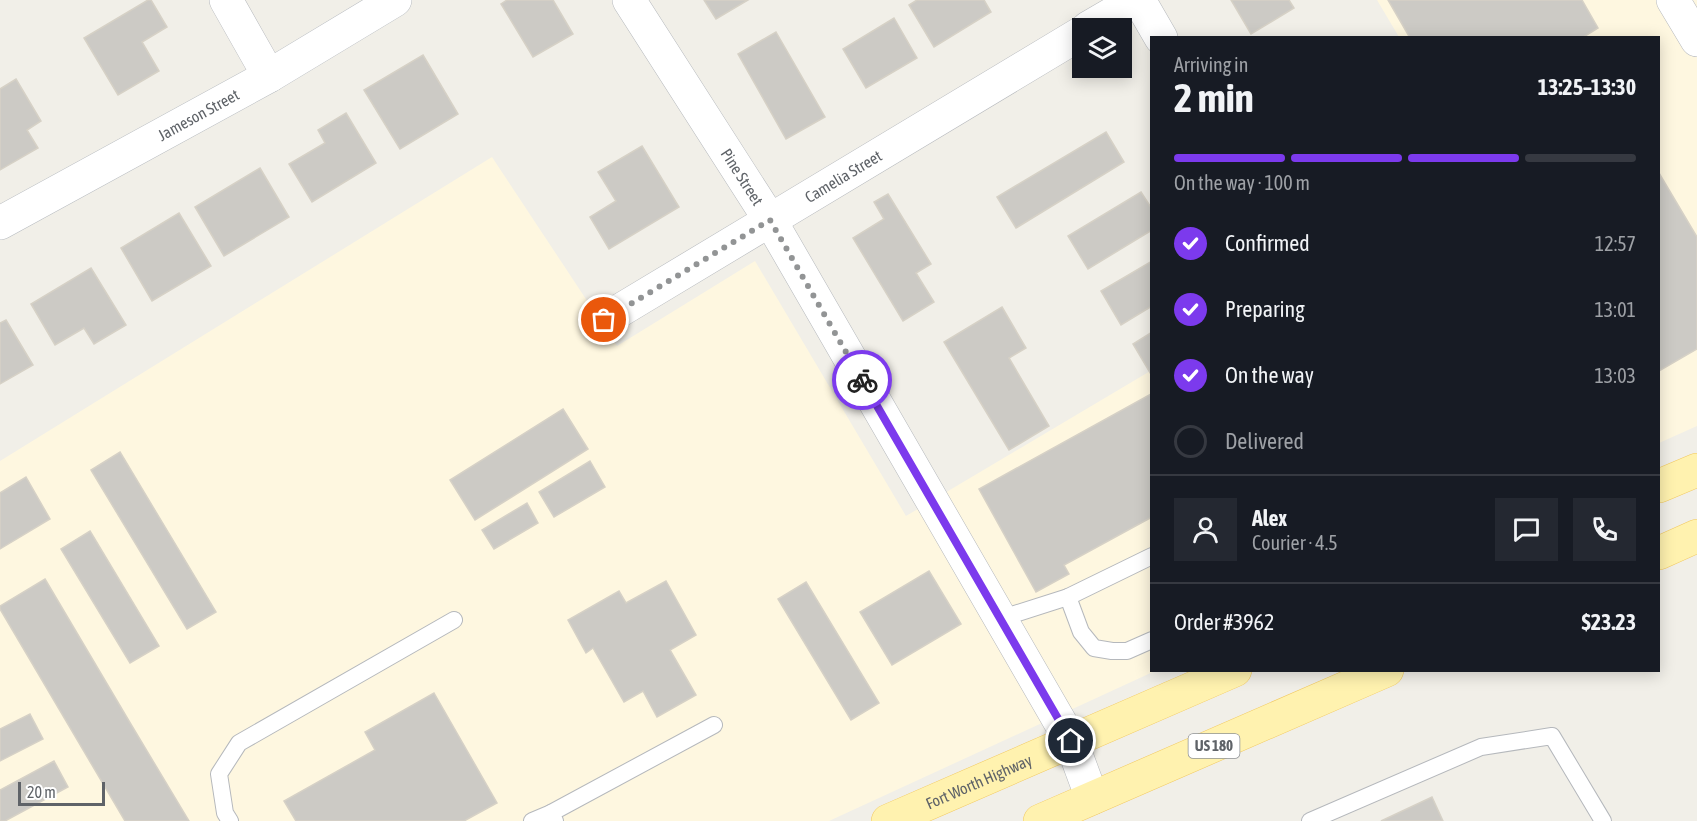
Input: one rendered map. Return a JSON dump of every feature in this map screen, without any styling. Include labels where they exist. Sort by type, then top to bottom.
[{"type":"main road","points":[[1660,486],[1697,470]]},
{"type":"main road","points":[[1660,553],[1697,536]]},
{"type":"main road","name":"Fort Worth Highway","points":[[888,821],[1230,672]]},
{"type":"main road","name":"US 180","points":[[1040,821],[1382,672]]},
{"type":"street","points":[[226,0],[269,76]]},
{"type":"street","name":"Jameson Street","points":[[0,223],[269,76],[395,0]]},
{"type":"street","name":"Pine Street","points":[[629,0],[770,220],[1071,741],[1092,798]]},
{"type":"street","points":[[1106,18],[1137,0],[1160,36]]},
{"type":"street","points":[[1673,0],[1697,40]]},
{"type":"street","name":"Camelia Street","points":[[604,320],[1072,39]]},
{"type":"lane","points":[[999,619],[1068,597],[1150,557]]},
{"type":"lane","points":[[1068,597],[1081,632],[1094,648],[1127,651],[1150,641]]},
{"type":"lane","points":[[230,821],[225,813],[219,774],[239,743],[454,620]]},
{"type":"lane","points":[[532,821],[553,817],[714,725]]},
{"type":"lane","points":[[1310,821],[1480,747],[1552,736],[1603,821]]},
{"type":"shaded area","points":[[1377,0],[1697,0],[1697,426],[1660,443],[1660,36],[1398,36]]},
{"type":"shaded area","points":[[492,157],[617,346],[755,261],[906,516],[1150,371],[1150,672],[1153,672],[829,821],[0,821],[0,461]]},
{"type":"building","points":[[151,0],[167,27],[142,42],[159,71],[118,95],[84,38]]},
{"type":"building","points":[[507,0],[553,0],[573,34],[533,57],[501,4]]},
{"type":"building","points":[[704,0],[748,0],[716,19]]},
{"type":"building","points":[[917,0],[984,0],[991,12],[934,47],[909,5]]},
{"type":"building","points":[[1231,0],[1289,0],[1294,8],[1251,34]]},
{"type":"building","points":[[1388,0],[1582,0],[1598,28],[1585,36],[1409,36]]},
{"type":"building","points":[[894,18],[917,58],[866,88],[843,49]]},
{"type":"building","points":[[776,32],[825,117],[786,139],[738,54]]},
{"type":"building","points":[[423,55],[458,114],[400,149],[364,90]]},
{"type":"building","points":[[16,79],[41,121],[27,130],[38,148],[0,170],[0,89]]},
{"type":"building","points":[[346,113],[376,163],[312,202],[289,164],[325,143],[318,130]]},
{"type":"building","points":[[1106,132],[1124,162],[1016,228],[997,197]]},
{"type":"building","points":[[642,146],[679,207],[609,249],[590,217],[616,201],[598,172]]},
{"type":"building","points":[[260,168],[289,217],[224,256],[195,207]]},
{"type":"building","points":[[1660,175],[1697,237],[1697,349],[1660,370]]},
{"type":"building","points":[[1141,192],[1150,206],[1150,231],[1088,269],[1068,236]]},
{"type":"building","points":[[888,194],[931,264],[916,273],[934,302],[903,321],[853,238],[884,219],[874,202]]},
{"type":"building","points":[[179,213],[211,266],[152,301],[121,248]]},
{"type":"building","points":[[1150,262],[1150,307],[1121,325],[1101,291]]},
{"type":"building","points":[[91,268],[126,325],[94,344],[84,328],[55,345],[31,304]]},
{"type":"building","points":[[1002,307],[1026,348],[1009,358],[1049,426],[1009,450],[944,342]]},
{"type":"building","points":[[6,320],[33,365],[0,384],[0,323]]},
{"type":"building","points":[[1150,333],[1150,373],[1133,344]]},
{"type":"building","points":[[1150,395],[1150,518],[1064,565],[1069,574],[1036,592],[979,489]]},
{"type":"building","points":[[563,409],[588,449],[475,520],[450,480]]},
{"type":"building","points":[[120,452],[216,612],[187,629],[91,470]]},
{"type":"building","points":[[590,461],[605,487],[554,517],[539,492]]},
{"type":"building","points":[[26,477],[50,519],[0,549],[0,493]]},
{"type":"building","points":[[527,503],[538,523],[494,549],[482,530]]},
{"type":"building","points":[[90,531],[159,646],[130,663],[61,549]]},
{"type":"building","points":[[929,571],[961,624],[892,665],[860,612]]},
{"type":"building","points":[[45,579],[189,821],[125,821],[0,609],[0,606]]},
{"type":"building","points":[[666,581],[696,635],[670,650],[696,695],[657,717],[643,691],[624,702],[593,648],[586,653],[568,620],[619,591],[626,603]]},
{"type":"building","points":[[806,582],[879,703],[851,720],[778,599]]},
{"type":"building","points":[[434,693],[497,803],[464,821],[296,821],[284,801],[375,750],[365,732]]},
{"type":"building","points":[[30,714],[43,739],[0,761],[0,729]]},
{"type":"building","points":[[54,761],[68,787],[5,821],[0,821],[0,790]]},
{"type":"building","points":[[1432,797],[1443,821],[1381,821]]},
{"type":"way so far","points":[[604,320],[770,220],[862,380]]},
{"type":"route","points":[[862,380],[1071,741]]}]
